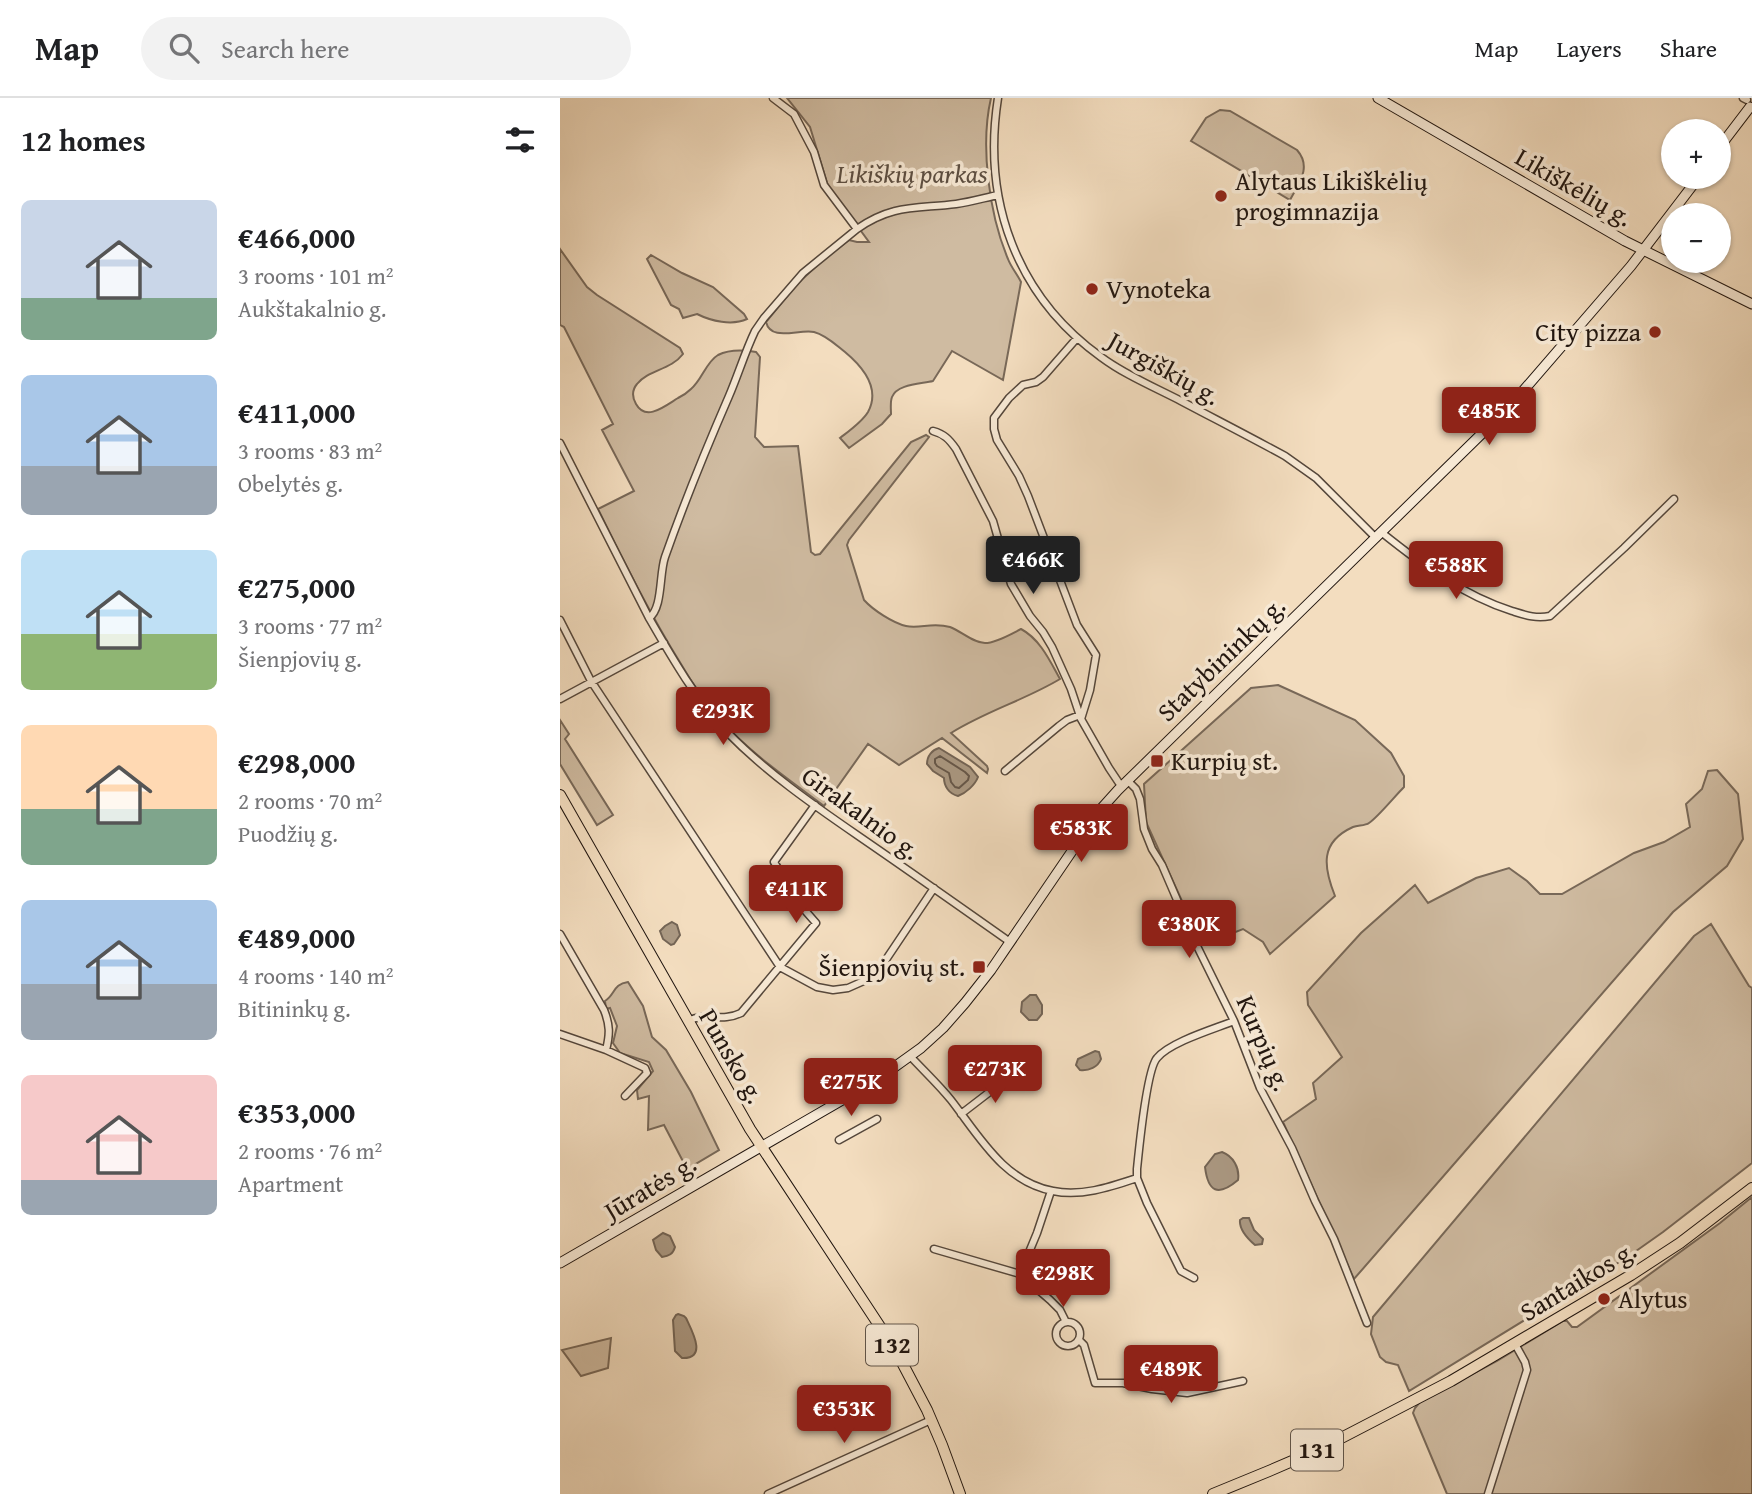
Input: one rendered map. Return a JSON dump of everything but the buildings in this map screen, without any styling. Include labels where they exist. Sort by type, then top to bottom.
[{"type":"main road","name":"Punsko g.","points":[[560,795],[761,1147],[874,1316],[912,1380],[931,1420],[959,1494]]},
{"type":"main road","name":"Santaikos g.","points":[[1213,1494],[1320,1448],[1419,1399],[1651,1262],[1752,1188]]},
{"type":"street","points":[[773,98],[794,114],[814,152],[824,185],[857,229]]},
{"type":"street","name":"Jurgiškių g.","points":[[998,98],[993,141],[994,162],[1002,213],[1010,241],[1024,273],[1044,301],[1077,338],[1132,377],[1269,447],[1307,470],[1378,535],[1442,578],[1500,607],[1528,616],[1550,616],[1674,499]]},
{"type":"street","name":"Likiškėlių g.","points":[[1378,98],[1644,250],[1752,304]]},
{"type":"street","points":[[1731,129],[1748,102]]},
{"type":"street","name":"Statybininkų g.","points":[[761,1147],[875,1081],[911,1057],[943,1028],[988,974],[1100,810],[1124,783],[1510,405],[1644,250],[1690,189]]},
{"type":"street","points":[[649,618],[655,614],[657,607],[662,565],[708,443],[755,331],[764,318],[803,273],[868,221],[906,208],[957,204],[999,195]]},
{"type":"street","points":[[1005,771],[1067,720],[1081,717],[1090,690],[1096,655],[1077,625],[1028,496],[997,440],[994,429],[994,418],[1009,398],[1023,385],[1037,382],[1043,377],[1077,338]]},
{"type":"street","name":"Kurpių g.","points":[[933,431],[950,440],[993,521],[1011,584],[1052,648],[1081,717],[1109,768],[1124,783],[1136,789],[1144,829],[1152,849],[1162,865],[1190,932],[1234,1021],[1260,1088],[1292,1148],[1334,1240],[1367,1323]]},
{"type":"street","name":"Girakalnio g.","points":[[560,443],[649,618],[694,690],[727,732],[758,762],[814,805],[1010,942]]},
{"type":"street","points":[[560,620],[591,681],[780,967],[817,986],[833,990],[848,988],[866,980],[881,967],[934,888]]},
{"type":"street","points":[[560,699],[664,643]]},
{"type":"street","points":[[688,1021],[697,1016],[720,1019],[741,1013],[816,923],[802,907],[774,862],[814,805]]},
{"type":"street","points":[[560,934],[604,1010],[610,1035],[606,1050]]},
{"type":"street","points":[[1194,1278],[1181,1271],[1137,1178],[1145,1108],[1155,1059],[1172,1046],[1234,1021]]},
{"type":"street","points":[[560,1034],[606,1050],[645,1068],[647,1073],[625,1096]]},
{"type":"street","points":[[911,1057],[949,1098],[984,1146],[1020,1179],[1051,1191],[1064,1192],[1097,1191],[1137,1178]]},
{"type":"street","points":[[961,1114],[1013,1074]]},
{"type":"street","points":[[839,1140],[877,1119]]},
{"type":"street","name":"Jūratės g.","points":[[560,1263],[761,1147]]},
{"type":"street","points":[[1020,1274],[1051,1191]]},
{"type":"street","points":[[934,1249],[1020,1274],[1060,1310],[1066,1322]]},
{"type":"street","points":[[1066,1322],[1077,1325],[1079,1340],[1066,1347],[1059,1343],[1055,1333],[1059,1326],[1066,1322]]},
{"type":"street","points":[[1079,1340],[1084,1345],[1095,1383],[1124,1383],[1187,1393],[1243,1381]]},
{"type":"street","points":[[1489,1494],[1527,1370],[1515,1344]]},
{"type":"street","points":[[768,1494],[931,1420]]},
{"type":"green space","name":"Likiškių parkas","points":[[787,98],[991,98],[986,137],[991,201],[1001,241],[1021,282],[1003,380],[952,351],[933,381],[899,389],[892,397],[891,414],[882,424],[849,448],[840,438],[862,419],[871,403],[871,386],[864,371],[823,335],[814,332],[773,332],[766,322],[796,285],[824,259],[849,240],[869,242],[828,186],[810,127]]},
{"type":"green space","points":[[1220,110],[1230,111],[1297,150],[1304,169],[1290,200],[1191,141],[1206,118]]},
{"type":"green space","points":[[560,249],[587,287],[680,348],[683,354],[678,359],[642,379],[635,386],[635,401],[645,412],[656,411],[688,392],[718,355],[737,350],[756,352],[760,357],[755,437],[764,447],[798,446],[811,552],[815,555],[820,554],[911,442],[926,435],[929,437],[847,545],[864,600],[889,619],[911,627],[950,627],[985,643],[999,640],[1021,629],[1034,638],[1048,658],[1060,679],[951,733],[987,766],[987,773],[942,738],[899,765],[868,744],[824,806],[758,755],[733,733],[704,701],[659,626],[598,509],[634,491],[602,430],[613,424],[564,327],[560,325]]},
{"type":"green space","points":[[651,255],[713,287],[747,319],[722,322],[697,314],[683,318],[679,309],[671,305],[647,259]]},
{"type":"green space","points":[[1278,685],[1355,720],[1391,753],[1404,776],[1404,787],[1369,823],[1353,827],[1335,840],[1327,856],[1327,865],[1335,896],[1270,954],[1263,942],[1243,929],[1202,945],[1146,822],[1144,784],[1251,688]]},
{"type":"green space","points":[[560,720],[569,734],[565,739],[613,815],[597,825],[560,764]]},
{"type":"green space","points":[[1717,770],[1738,794],[1743,839],[1727,866],[1673,912],[1354,1279],[1283,1122],[1316,1099],[1313,1083],[1342,1057],[1308,1005],[1307,992],[1361,933],[1415,885],[1428,903],[1476,878],[1509,868],[1540,894],[1562,894],[1634,853],[1664,842],[1690,827],[1686,804],[1702,789],[1708,771]]},
{"type":"green space","points":[[1711,924],[1752,988],[1752,1163],[1629,1256],[1409,1391],[1398,1365],[1386,1362],[1380,1357],[1371,1334],[1373,1317],[1694,936]]},
{"type":"green space","points":[[628,982],[643,1006],[652,1037],[666,1050],[691,1092],[719,1150],[687,1169],[664,1125],[648,1130],[649,1096],[638,1099],[637,1090],[653,1071],[649,1062],[620,1053],[613,1043],[617,1026],[610,1008],[606,1009],[605,1001],[619,985]]},
{"type":"green space","points":[[1752,1197],[1752,1494],[1447,1494],[1413,1413],[1420,1402],[1497,1361],[1563,1321],[1577,1327]]},
{"type":"green space","points":[[611,1338],[608,1368],[581,1376],[562,1350]]},
{"type":"water","points":[[939,748],[970,767],[978,777],[970,788],[958,796],[950,792],[944,778],[927,764],[930,754]]},
{"type":"water","points":[[672,922],[677,925],[680,935],[671,945],[663,939],[660,931]]},
{"type":"water","points":[[1030,995],[1036,995],[1042,1005],[1042,1014],[1037,1020],[1029,1020],[1021,1012],[1022,1002]]},
{"type":"water","points":[[1095,1051],[1099,1052],[1101,1059],[1098,1064],[1090,1069],[1080,1070],[1076,1065],[1078,1059]]},
{"type":"water","points":[[1222,1152],[1232,1159],[1237,1167],[1238,1180],[1220,1190],[1211,1187],[1205,1167],[1215,1154]]},
{"type":"water","points":[[1243,1218],[1249,1218],[1254,1230],[1263,1239],[1262,1244],[1255,1245],[1244,1234],[1240,1224]]},
{"type":"water","points":[[663,1233],[670,1236],[675,1247],[670,1254],[662,1257],[653,1240]]},
{"type":"water","points":[[678,1314],[686,1318],[696,1343],[694,1354],[690,1357],[682,1358],[675,1351],[673,1320]]},
{"type":"place","name":"Alytaus Likiškėlių progimnazija","points":[[1221,196]]},
{"type":"place","name":"Vynoteka","points":[[1092,289]]},
{"type":"place","name":"City pizza","points":[[1655,332]]},
{"type":"place","name":"Kurpių st.","points":[[1157,761]]},
{"type":"place","name":"Šienpjovių st.","points":[[979,967]]},
{"type":"place","name":"Alytus","points":[[1604,1299]]}]
